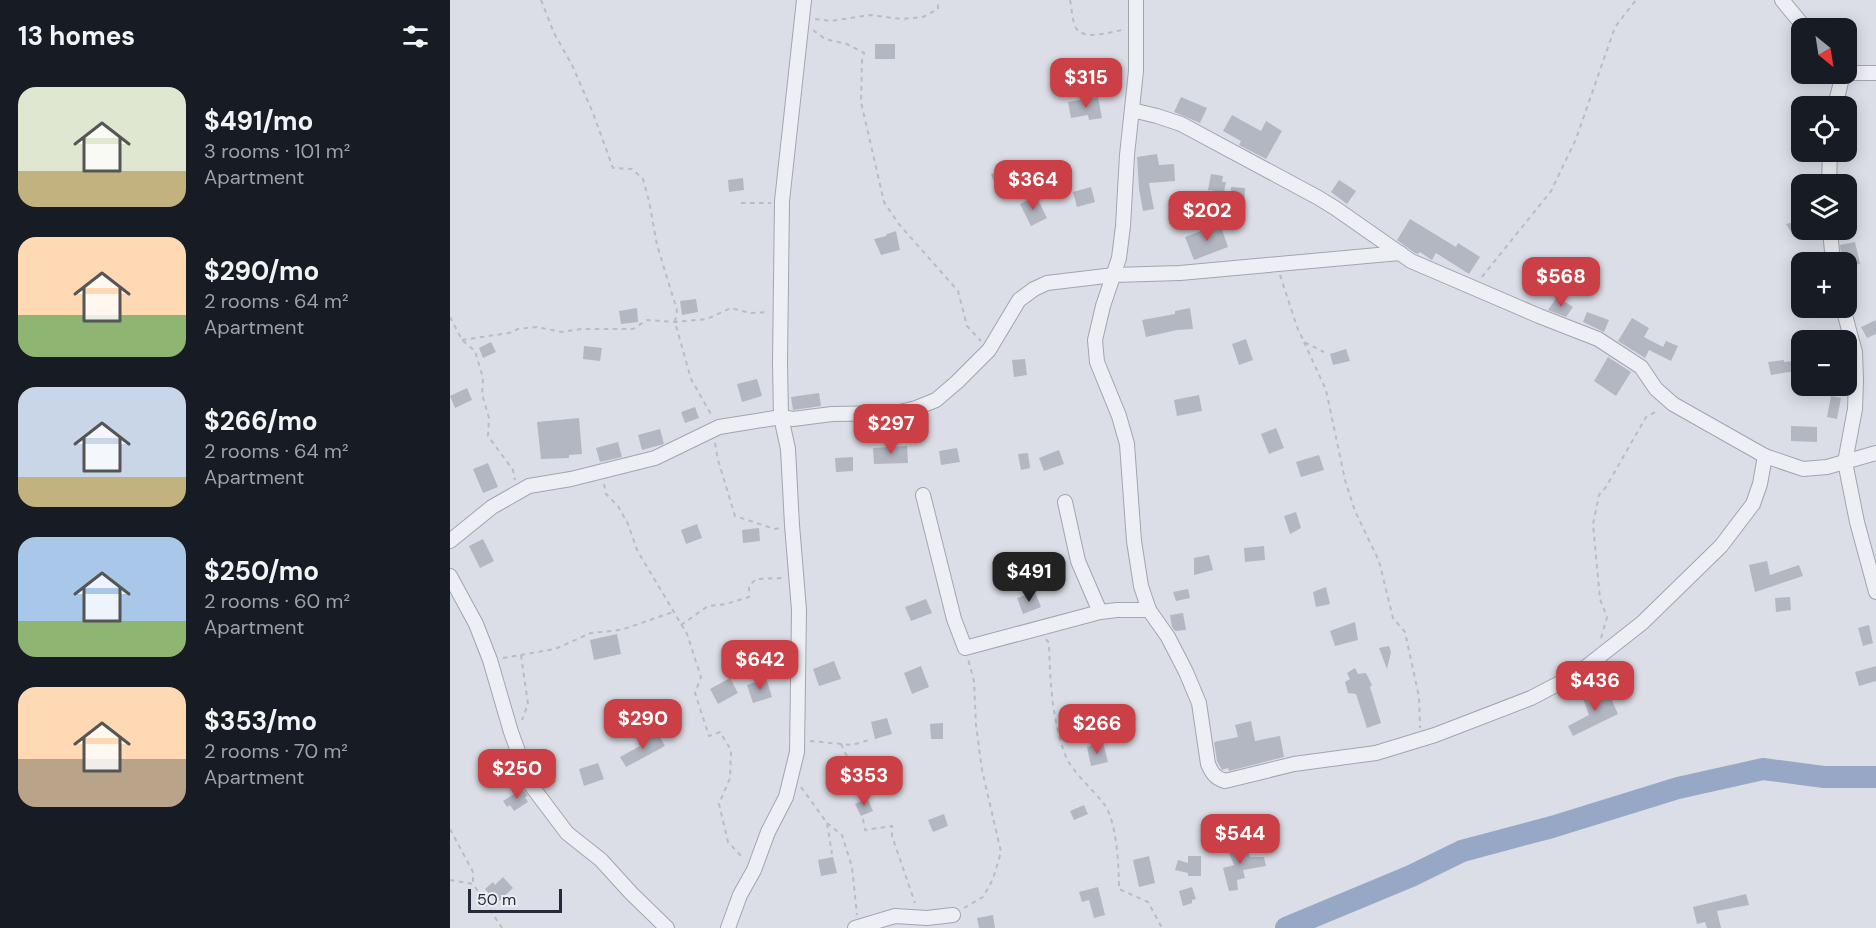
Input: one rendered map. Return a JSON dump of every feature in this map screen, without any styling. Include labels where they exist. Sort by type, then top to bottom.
[{"type":"street","points":[[728,928],[740,895],[754,870],[768,832],[786,797],[794,768],[798,740],[799,610],[788,449],[781,417],[781,312],[782,203],[804,0]]},
{"type":"street","points":[[1136,0],[1136,71],[1123,226],[1119,258],[1103,306],[1095,340],[1097,362],[1119,416],[1127,444],[1134,541],[1141,586],[1149,610],[1168,637],[1199,703],[1208,764],[1218,779],[1225,781],[1294,764],[1344,756],[1358,757],[1421,740],[1531,698],[1577,674],[1642,623],[1721,546],[1753,504],[1760,484],[1765,456]]},
{"type":"street","points":[[1782,0],[1797,18]]},
{"type":"street","points":[[1857,73],[1876,73]]},
{"type":"street","points":[[1131,110],[1182,124],[1335,208],[1411,261],[1598,339],[1641,367],[1656,389],[1673,404],[1765,456],[1803,469],[1827,467],[1876,453]]},
{"type":"street","points":[[450,541],[492,507],[537,483],[571,479],[656,458],[719,427],[781,417],[793,419],[832,414],[896,413],[936,400],[989,350],[1019,300],[1034,289],[1058,281],[1114,275],[1180,273],[1400,253]]},
{"type":"street","points":[[1846,318],[1855,352],[1856,380],[1855,409],[1845,462],[1857,522],[1876,592]]},
{"type":"street","points":[[922,495],[954,619],[965,648],[1100,612],[1149,610]]},
{"type":"street","points":[[1065,502],[1078,561],[1100,612]]},
{"type":"street","points":[[450,576],[476,624],[530,784],[567,833],[601,860],[667,928]]},
{"type":"street","points":[[857,927],[895,916],[919,918],[953,915]]},
{"type":"path","points":[[541,0],[554,33],[572,65],[593,113],[614,168],[632,169],[642,180],[650,201],[657,245],[677,310],[675,322],[691,379],[719,427],[714,438],[718,460],[735,516],[775,529],[792,525]]},
{"type":"path","points":[[802,23],[870,15],[901,19],[923,17],[938,9],[938,0]]},
{"type":"path","points":[[1070,0],[1077,28],[1083,34],[1094,35],[1137,28]]},
{"type":"path","points":[[1474,287],[1551,191],[1576,139],[1615,27],[1636,0]]},
{"type":"path","points":[[802,23],[825,39],[847,44],[864,53],[861,102],[884,202],[898,223],[958,291],[967,326],[989,350]]},
{"type":"path","points":[[741,203],[782,203]]},
{"type":"path","points":[[1276,264],[1297,327],[1326,390],[1345,480],[1355,511],[1379,561],[1394,618],[1405,632],[1419,697],[1421,740]]},
{"type":"path","points":[[462,340],[536,327],[562,332],[581,329],[633,329],[647,320],[675,322],[707,319],[731,308],[750,313],[781,312]]},
{"type":"path","points":[[450,317],[462,340],[475,351],[483,378],[482,394],[489,418],[488,436],[513,470],[517,492]]},
{"type":"path","points":[[1304,342],[1324,352]]},
{"type":"path","points":[[1595,660],[1607,617],[1600,599],[1593,524],[1599,495],[1606,487],[1646,417],[1673,404]]},
{"type":"path","points":[[602,472],[606,494],[618,506],[628,524],[637,550],[693,649],[702,677],[695,693],[710,736],[720,732],[731,750],[730,778],[718,804],[728,842],[754,870]]},
{"type":"path","points":[[681,625],[708,606],[726,604],[749,597],[749,586],[756,579],[796,578]]},
{"type":"path","points":[[489,660],[555,650],[591,633],[621,630],[673,612]]},
{"type":"path","points":[[1038,627],[1049,644],[1050,687],[1067,760],[1107,807],[1119,860],[1119,889],[1148,902],[1162,928]]},
{"type":"path","points":[[953,915],[983,897],[993,879],[1001,852],[982,770],[976,725],[974,681],[965,648]]},
{"type":"path","points":[[520,655],[528,704],[521,722]]},
{"type":"path","points":[[798,740],[852,745],[869,740]]},
{"type":"path","points":[[841,744],[851,765],[861,797]]},
{"type":"path","points":[[794,768],[797,781],[827,823],[842,835],[852,867],[857,927]]},
{"type":"path","points":[[863,819],[865,830],[892,826],[892,836],[919,918]]},
{"type":"path","points":[[827,823],[832,854]]},
{"type":"path","points":[[450,829],[473,872],[473,884],[502,928]]},
{"type":"path","points":[[450,880],[473,884]]},
{"type":"building","points":[[875,44],[895,44],[895,59],[875,59]]},
{"type":"building","points":[[1098,97],[1102,118],[1089,120],[1088,115],[1071,118],[1068,102]]},
{"type":"building","points":[[1181,97],[1207,108],[1200,123],[1174,112]]},
{"type":"building","points":[[1232,115],[1261,131],[1266,121],[1282,131],[1266,159],[1239,145],[1241,141],[1223,131]]},
{"type":"building","points":[[1157,154],[1159,165],[1174,164],[1175,181],[1149,183],[1154,209],[1143,211],[1137,157]]},
{"type":"building","points":[[1008,168],[1014,184],[997,190],[991,174]]},
{"type":"building","points":[[1211,174],[1223,176],[1222,182],[1226,182],[1224,192],[1208,190]]},
{"type":"building","points":[[743,178],[744,190],[729,192],[728,180]]},
{"type":"building","points":[[1339,180],[1356,191],[1347,204],[1331,192]]},
{"type":"building","points":[[1091,187],[1095,202],[1077,207],[1073,192]]},
{"type":"building","points":[[1231,187],[1245,188],[1244,207],[1239,212],[1230,211]]},
{"type":"building","points":[[1036,196],[1047,218],[1031,226],[1020,204]]},
{"type":"building","points":[[1410,219],[1456,247],[1458,243],[1480,257],[1469,274],[1436,253],[1432,260],[1420,252],[1415,253],[1397,240]]},
{"type":"building","points":[[1791,223],[1791,232],[1786,224]]},
{"type":"building","points":[[1220,224],[1228,247],[1194,260],[1185,237]]},
{"type":"building","points":[[896,231],[900,250],[881,255],[874,239]]},
{"type":"building","points":[[1855,242],[1860,264],[1857,264],[1857,252],[1841,252],[1840,245]]},
{"type":"building","points":[[1557,297],[1573,307],[1566,317],[1548,310]]},
{"type":"building","points":[[696,299],[698,312],[682,315],[680,301]]},
{"type":"building","points":[[637,308],[638,322],[621,324],[619,311]]},
{"type":"building","points":[[1190,308],[1193,329],[1146,337],[1142,320],[1175,314],[1175,311]]},
{"type":"building","points":[[1587,312],[1609,320],[1604,332],[1583,322]]},
{"type":"building","points":[[1632,318],[1649,328],[1644,337],[1663,347],[1666,341],[1678,346],[1671,361],[1649,350],[1645,358],[1618,341]]},
{"type":"building","points":[[1876,320],[1876,334],[1867,338],[1861,327]]},
{"type":"building","points":[[1246,339],[1253,360],[1239,365],[1232,344]]},
{"type":"building","points":[[491,342],[496,352],[483,358],[479,348]]},
{"type":"building","points":[[584,346],[602,348],[600,361],[583,359]]},
{"type":"building","points":[[1346,349],[1350,361],[1333,365],[1330,354]]},
{"type":"building","points":[[1608,357],[1631,372],[1616,396],[1594,381]]},
{"type":"building","points":[[1025,359],[1027,375],[1014,377],[1012,360]]},
{"type":"building","points":[[1791,361],[1791,372],[1771,375],[1768,362]]},
{"type":"building","points":[[757,379],[762,396],[742,402],[737,384]]},
{"type":"building","points":[[467,388],[472,400],[455,408],[450,396]]},
{"type":"building","points":[[819,393],[821,406],[793,410],[791,397]]},
{"type":"building","points":[[1199,395],[1202,411],[1177,416],[1174,400]]},
{"type":"building","points":[[1831,396],[1841,398],[1837,419],[1827,417]]},
{"type":"building","points":[[695,407],[699,418],[685,423],[681,412]]},
{"type":"building","points":[[579,418],[582,454],[569,455],[569,458],[541,459],[537,422]]},
{"type":"building","points":[[1791,426],[1817,427],[1817,442],[1791,441]]},
{"type":"building","points":[[1276,428],[1284,448],[1269,454],[1261,434]]},
{"type":"building","points":[[660,429],[664,444],[642,450],[638,435]]},
{"type":"building","points":[[618,442],[622,457],[600,462],[596,448]]},
{"type":"building","points":[[907,446],[908,463],[874,464],[873,448]]},
{"type":"building","points":[[957,448],[960,462],[941,465],[939,451]]},
{"type":"building","points":[[1059,450],[1064,464],[1044,471],[1039,458]]},
{"type":"building","points":[[1028,453],[1030,468],[1021,470],[1018,454]]},
{"type":"building","points":[[1319,455],[1324,470],[1301,477],[1296,462]]},
{"type":"building","points":[[853,457],[853,471],[836,472],[835,458]]},
{"type":"building","points":[[488,463],[498,487],[483,493],[473,469]]},
{"type":"building","points":[[1296,512],[1301,528],[1290,534],[1284,516]]},
{"type":"building","points":[[697,524],[702,538],[686,544],[681,530]]},
{"type":"building","points":[[759,528],[760,541],[743,543],[742,530]]},
{"type":"building","points":[[483,539],[494,561],[480,568],[469,546]]},
{"type":"building","points":[[1264,546],[1265,560],[1245,562],[1244,548]]},
{"type":"building","points":[[1209,555],[1213,570],[1194,575],[1194,558]]},
{"type":"building","points":[[1767,561],[1770,575],[1799,565],[1803,576],[1755,592],[1749,565]]},
{"type":"building","points":[[1326,587],[1330,604],[1316,607],[1313,592]]},
{"type":"building","points":[[1188,589],[1190,598],[1176,601],[1173,592]]},
{"type":"building","points":[[1035,592],[1041,607],[1023,614],[1017,598]]},
{"type":"building","points":[[1790,597],[1791,610],[1776,612],[1775,598]]},
{"type":"building","points":[[926,599],[932,613],[911,621],[905,607]]},
{"type":"building","points":[[1183,613],[1186,630],[1175,631],[1170,615]]},
{"type":"building","points":[[1355,622],[1358,640],[1335,646],[1330,631]]},
{"type":"building","points":[[1869,625],[1873,643],[1863,646],[1858,628]]},
{"type":"building","points":[[617,634],[621,654],[594,660],[590,640]]},
{"type":"building","points":[[1389,646],[1391,652],[1387,669],[1379,648]]},
{"type":"building","points":[[834,661],[841,679],[819,686],[813,669]]},
{"type":"building","points":[[921,666],[929,687],[912,694],[904,673]]},
{"type":"building","points":[[1876,666],[1876,681],[1859,686],[1855,672]]},
{"type":"building","points":[[1355,668],[1358,674],[1366,673],[1372,685],[1370,687],[1381,723],[1367,728],[1356,694],[1348,693],[1345,682],[1350,679],[1347,673]]},
{"type":"building","points":[[730,678],[738,693],[718,704],[710,689]]},
{"type":"building","points":[[766,678],[772,697],[753,703],[747,685]]},
{"type":"building","points":[[1600,688],[1606,699],[1610,696],[1618,714],[1573,736],[1568,726],[1589,715],[1582,696]]},
{"type":"building","points":[[887,718],[892,734],[875,739],[871,722]]},
{"type":"building","points":[[1251,721],[1255,741],[1280,736],[1284,757],[1229,771],[1228,768],[1222,770],[1217,761],[1214,742],[1238,737],[1235,725]]},
{"type":"building","points":[[943,723],[943,739],[931,739],[930,724]]},
{"type":"building","points":[[657,732],[665,746],[626,767],[620,757],[640,746],[638,743]]},
{"type":"building","points":[[1103,743],[1108,762],[1091,766],[1087,747]]},
{"type":"building","points":[[598,763],[604,779],[584,786],[579,769]]},
{"type":"building","points":[[549,767],[556,782],[544,788],[536,774]]},
{"type":"building","points":[[522,789],[528,796],[525,797],[528,802],[514,811],[510,805],[507,807],[503,801]]},
{"type":"building","points":[[867,798],[873,811],[861,816],[855,804]]},
{"type":"building","points":[[1084,805],[1088,814],[1074,820],[1070,811]]},
{"type":"building","points":[[944,814],[948,826],[933,832],[928,820]]},
{"type":"building","points":[[1245,841],[1250,857],[1264,857],[1266,866],[1243,870],[1245,878],[1237,880],[1238,890],[1229,891],[1223,868],[1234,865],[1227,848]]},
{"type":"building","points":[[1149,856],[1155,883],[1139,887],[1133,860]]},
{"type":"building","points":[[1188,856],[1201,856],[1201,876],[1188,876],[1188,873],[1175,870],[1178,860],[1188,863]]},
{"type":"building","points":[[833,857],[837,873],[821,876],[818,860]]},
{"type":"building","points":[[503,877],[513,888],[497,903],[485,889],[493,882],[495,885]]},
{"type":"building","points":[[1098,887],[1105,915],[1094,918],[1089,900],[1082,902],[1079,892]]},
{"type":"building","points":[[1192,887],[1196,899],[1183,906],[1179,891]]},
{"type":"building","points":[[1746,894],[1749,905],[1717,911],[1721,928],[1707,928],[1705,922],[1697,924],[1693,907]]},
{"type":"building","points":[[993,915],[995,928],[979,928],[977,918]]},
{"type":"waterway","points":[[1286,928],[1411,876],[1462,851],[1552,827],[1678,788],[1763,769],[1824,777],[1876,777]]}]
